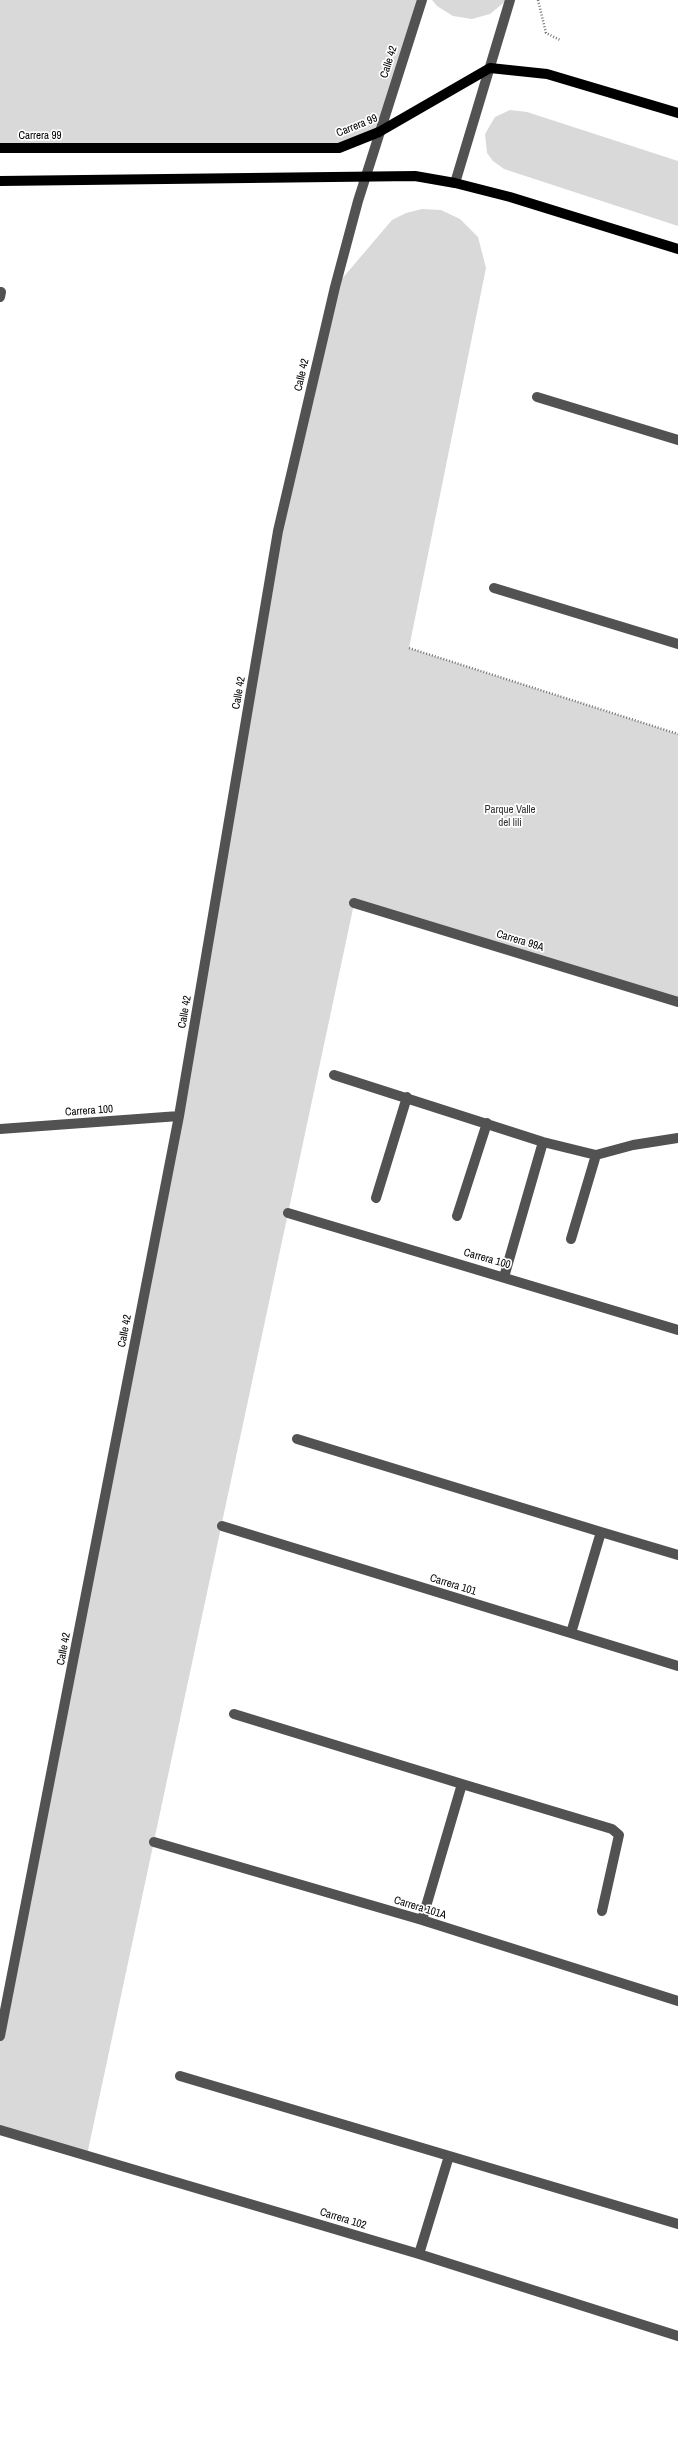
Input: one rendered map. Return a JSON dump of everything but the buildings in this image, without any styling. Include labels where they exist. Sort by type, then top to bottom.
[{"type":"main road","name":"Carrera 99","points":[[0,148],[339,148],[379,132],[490,68]]},
{"type":"main road","points":[[490,68],[547,74],[678,113]]},
{"type":"main road","points":[[0,181],[415,176],[455,183],[510,197],[678,249]]},
{"type":"street","name":"Calle 42","points":[[0,2036],[179,1116],[278,531],[335,287],[365,176],[422,0]]},
{"type":"street","points":[[455,183],[510,0]]},
{"type":"street","points":[[538,397],[678,440]]},
{"type":"street","points":[[494,588],[678,644]]},
{"type":"street","name":"Carrera 99A","points":[[354,904],[678,1002]]},
{"type":"street","points":[[334,1075],[543,1142],[596,1155],[633,1145],[678,1138]]},
{"type":"street","points":[[376,1198],[407,1098]]},
{"type":"street","name":"Carrera 100","points":[[0,1129],[179,1116]]},
{"type":"street","points":[[457,1216],[487,1123]]},
{"type":"street","points":[[504,1277],[543,1142]]},
{"type":"street","points":[[571,1239],[596,1155]]},
{"type":"street","name":"Carrera 100","points":[[288,1213],[678,1330]]},
{"type":"street","points":[[297,1439],[678,1555]]},
{"type":"street","name":"Carrera 101","points":[[222,1526],[678,1666]]},
{"type":"street","points":[[571,1634],[601,1532]]},
{"type":"street","points":[[234,1714],[612,1829],[619,1835],[618,1846],[602,1911]]},
{"type":"street","points":[[422,1920],[462,1784]]},
{"type":"street","name":"Carrera 101A","points":[[154,1842],[422,1920],[678,2001]]},
{"type":"street","points":[[180,2076],[678,2224]]},
{"type":"street","name":"Carrera 102","points":[[0,2130],[419,2254],[678,2336]]},
{"type":"street","points":[[419,2254],[449,2156]]},
{"type":"path","points":[[538,0],[546,33],[560,40]]},
{"type":"path","points":[[409,648],[678,734]]},
{"type":"green space","points":[[0,0],[422,0],[379,132],[339,148],[0,148]]},
{"type":"green space","points":[[432,0],[507,0],[490,14],[472,19],[453,16],[437,6]]},
{"type":"green space","points":[[510,110],[527,112],[678,161],[678,226],[504,169],[493,161],[487,153],[485,134],[495,117]]},
{"type":"green space","name":"Parque Valle del lili","points":[[422,209],[441,210],[460,219],[478,237],[486,268],[409,648],[678,734],[678,1002],[354,904],[87,2155],[0,2130],[0,2036],[179,1116],[278,531],[335,287],[392,220],[406,213]]}]
